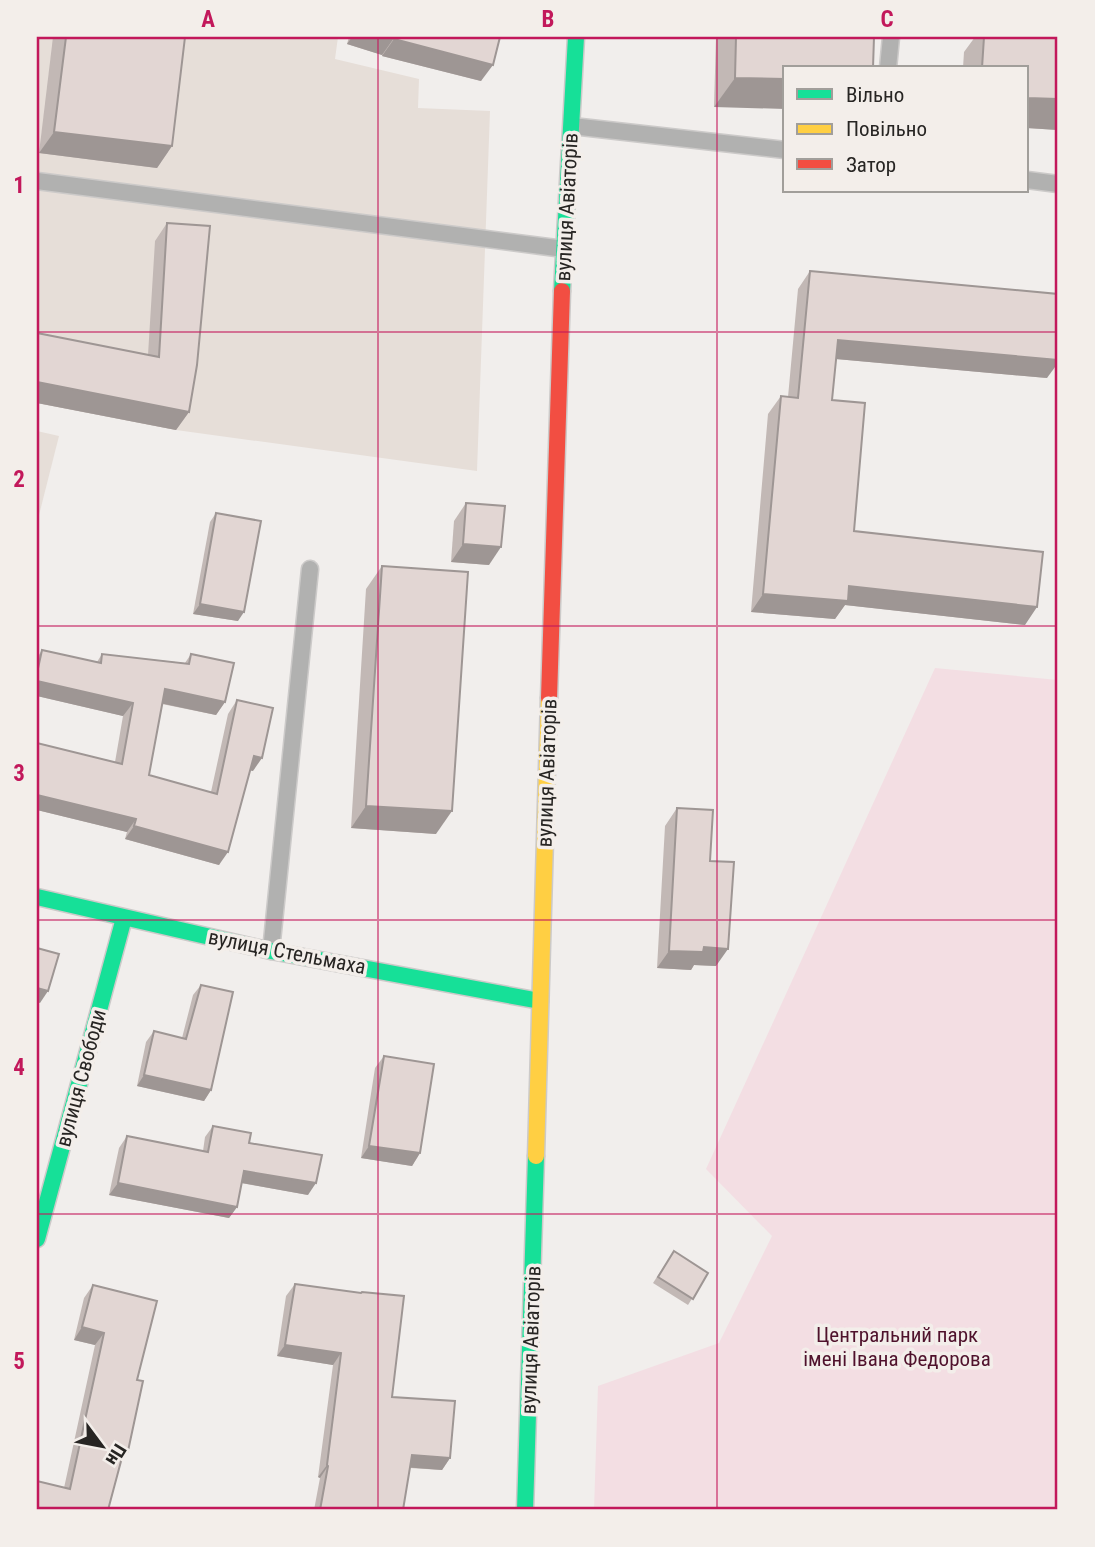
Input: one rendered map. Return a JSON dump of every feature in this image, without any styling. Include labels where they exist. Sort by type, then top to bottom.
[{"type":"street","name":"вулиця Авіаторів","points":[[525,1510],[564,249],[576,37]]},
{"type":"street","name":"вулиця Стельмаха","points":[[37,897],[271,951],[540,1001]]},
{"type":"street","name":"вулиця Свободи","points":[[37,1239],[124,918]]},
{"type":"lane","points":[[888,66],[891,37]]},
{"type":"lane","points":[[572,126],[783,150]]},
{"type":"lane","points":[[1028,180],[1058,184]]},
{"type":"lane","points":[[37,181],[564,249]]},
{"type":"lane","points":[[271,951],[310,569]]},
{"type":"shaded area","points":[[37,37],[338,37],[335,59],[419,79],[418,108],[490,111],[477,471],[176,430],[37,403]]},
{"type":"shaded area","points":[[37,431],[59,436],[37,523]]},
{"type":"green space","name":"Центральний парк імені Івана Федорова","points":[[935,668],[1058,680],[1058,1510],[594,1510],[598,1386],[719,1343],[772,1236],[706,1169]]},
{"type":"building","points":[[66,37],[185,37],[172,146],[54,132]]},
{"type":"building","points":[[389,37],[500,37],[493,65]]},
{"type":"building","points":[[736,37],[874,37],[873,66],[783,66],[783,79],[735,78]]},
{"type":"building","points":[[984,37],[1058,37],[1058,99],[1028,98],[1028,66],[982,66]]},
{"type":"building","points":[[167,223],[210,226],[197,365],[189,412],[37,382],[37,333],[159,357]]},
{"type":"building","points":[[810,271],[1058,294],[1058,360],[838,340],[832,400],[865,403],[854,531],[1043,552],[1037,607],[849,586],[848,601],[763,594],[781,396],[798,398]]},
{"type":"building","points":[[466,503],[505,506],[501,547],[463,544]]},
{"type":"building","points":[[216,513],[261,521],[244,612],[200,604]]},
{"type":"building","points":[[382,566],[468,572],[452,811],[366,806]]},
{"type":"building","points":[[42,650],[101,663],[102,654],[189,664],[191,654],[234,663],[225,702],[165,689],[149,775],[217,794],[237,700],[273,708],[262,758],[254,756],[228,852],[134,826],[136,819],[37,795],[37,743],[122,764],[133,703],[37,681]]},
{"type":"building","points":[[677,808],[713,810],[710,861],[734,862],[728,949],[704,947],[703,952],[669,951]]},
{"type":"building","points":[[37,948],[59,954],[48,991],[37,988]]},
{"type":"building","points":[[201,985],[233,992],[211,1090],[144,1075],[154,1031],[186,1039]]},
{"type":"building","points":[[384,1056],[434,1064],[420,1153],[369,1146]]},
{"type":"building","points":[[213,1126],[251,1133],[249,1143],[322,1155],[316,1183],[244,1171],[237,1207],[118,1183],[127,1136],[208,1152]]},
{"type":"building","points":[[674,1251],[708,1273],[693,1299],[658,1277]]},
{"type":"building","points":[[295,1284],[404,1296],[392,1397],[455,1401],[450,1458],[412,1455],[403,1510],[320,1510],[341,1353],[285,1345]]},
{"type":"building","points":[[93,1285],[157,1301],[137,1380],[143,1381],[128,1451],[124,1450],[108,1510],[37,1510],[37,1481],[70,1489],[104,1333],[82,1327]]},
{"type":"traffic: fast","points":[[562,291],[576,37]]},
{"type":"traffic: fast","points":[[37,897],[271,951],[540,1001]]},
{"type":"traffic: fast","points":[[37,1239],[124,918]]},
{"type":"traffic: fast","points":[[525,1510],[536,1156]]},
{"type":"traffic: slow","points":[[536,1156],[549,698]]},
{"type":"traffic: jam","points":[[549,698],[562,291]]}]
